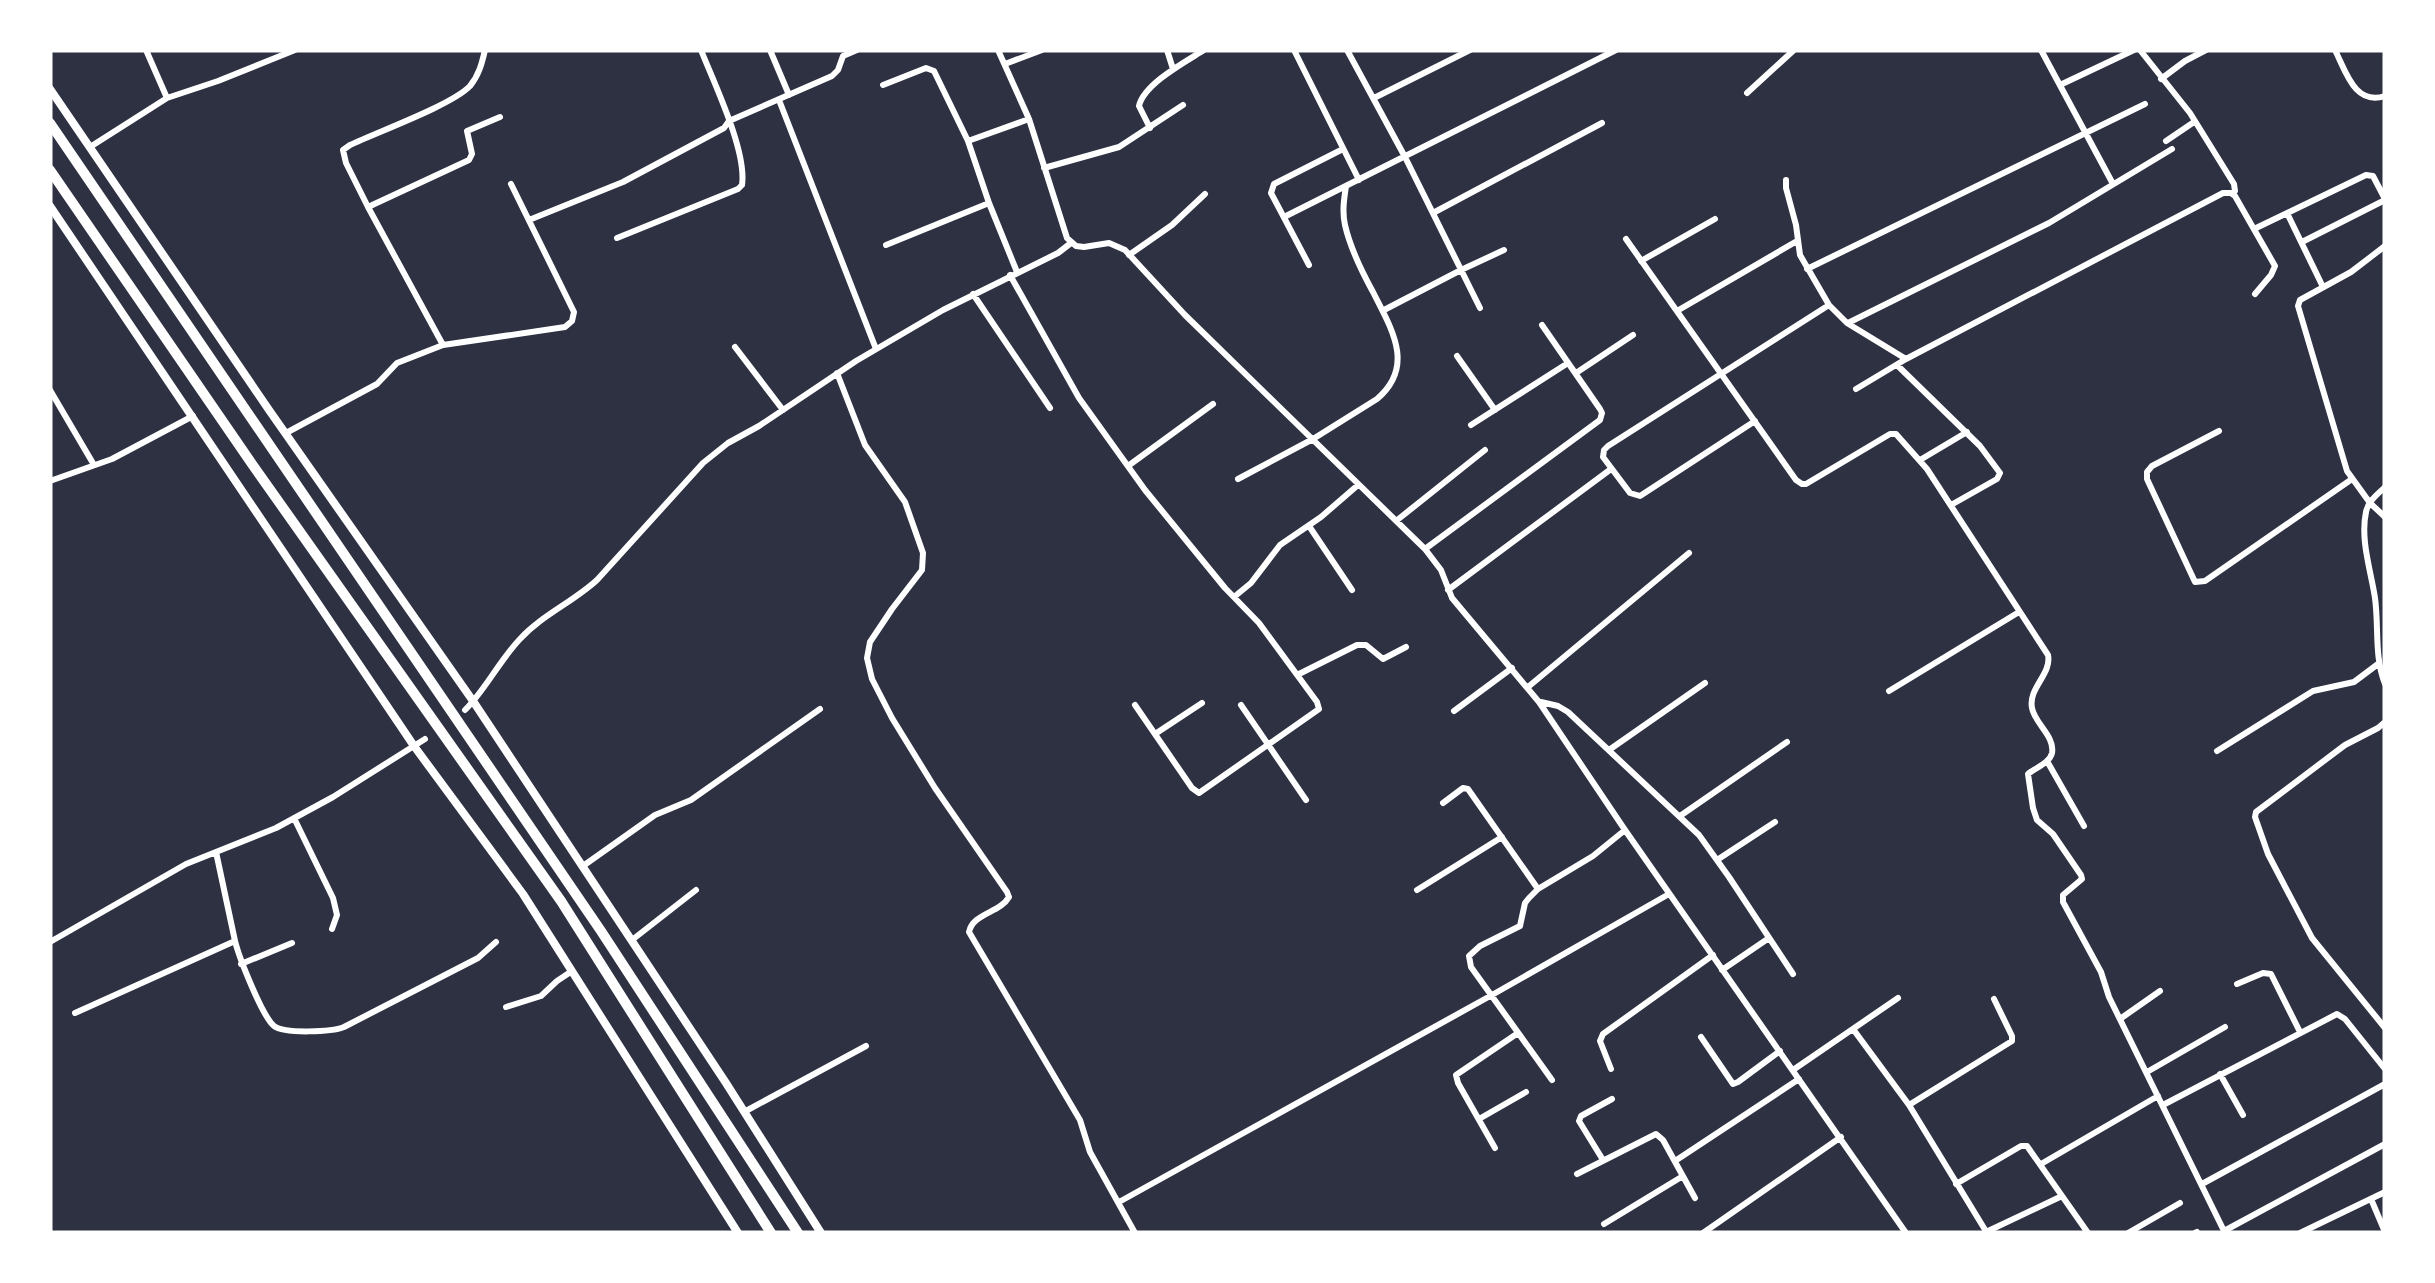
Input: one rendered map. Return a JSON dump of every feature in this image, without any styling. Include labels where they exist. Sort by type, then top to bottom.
[{"type":"highway","points":[[50,123],[601,931],[798,1233]]},
{"type":"highway","points":[[50,170],[561,901],[771,1233]]},
{"type":"street","points":[[146,50],[167,98]]},
{"type":"street","points":[[90,147],[167,98],[295,50]]},
{"type":"street","points":[[443,346],[346,163],[343,150],[454,98],[469,87],[481,69],[485,50]]},
{"type":"street","points":[[617,238],[742,185],[742,168],[729,120],[701,50]]},
{"type":"street","points":[[770,50],[790,95]]},
{"type":"street","points":[[529,220],[623,182],[724,128],[729,120],[832,76],[843,56],[858,50]]},
{"type":"street","points":[[998,50],[1030,120],[1066,238],[1084,248],[1117,245],[1130,255],[1185,315],[1425,549],[1448,590],[1539,702],[1904,1233]]},
{"type":"street","points":[[1005,64],[1042,50]]},
{"type":"street","points":[[1167,50],[1173,69]]},
{"type":"street","points":[[1150,128],[1139,101],[1173,69],[1204,50]]},
{"type":"street","points":[[1294,50],[1358,180]]},
{"type":"street","points":[[1347,50],[1480,308]]},
{"type":"street","points":[[1374,98],[1470,50]]},
{"type":"street","points":[[1284,217],[1616,50]]},
{"type":"street","points":[[1746,93],[1794,50]]},
{"type":"street","points":[[2041,50],[2112,184]]},
{"type":"street","points":[[2060,85],[2137,50],[2194,122],[2235,191]]},
{"type":"street","points":[[2161,79],[2206,50]]},
{"type":"street","points":[[2335,50],[2359,94],[2373,99],[2385,96]]},
{"type":"street","points":[[882,85],[926,68],[934,70],[968,141],[1014,274],[1078,398],[1190,546],[1259,624],[1318,702],[1319,709],[1199,793],[1135,705]]},
{"type":"street","points":[[50,89],[474,701],[820,1233]]},
{"type":"street","points":[[779,100],[876,349]]},
{"type":"street","points":[[1044,168],[1111,150],[1183,104]]},
{"type":"street","points":[[1807,269],[2145,104]]},
{"type":"street","points":[[368,206],[469,160],[472,154],[466,131],[500,117]]},
{"type":"street","points":[[968,141],[1030,120]]},
{"type":"street","points":[[2166,141],[2194,122]]},
{"type":"street","points":[[1433,212],[1602,123]]},
{"type":"street","points":[[1309,265],[1271,193],[1274,184],[1343,149]]},
{"type":"street","points":[[1847,323],[2049,223],[2172,149]]},
{"type":"street","points":[[2254,229],[2373,176],[2385,200],[2302,242]]},
{"type":"street","points":[[1786,180],[1800,255],[1829,305],[1847,323],[1906,360]]},
{"type":"street","points":[[286,433],[377,384],[397,363],[443,346],[565,327],[572,321],[574,312],[511,184]]},
{"type":"street","points":[[1238,479],[1377,399],[1397,368],[1392,326],[1348,234],[1343,208],[1346,186]]},
{"type":"street","points":[[1856,389],[2227,192],[2235,196],[2275,266],[2255,294]]},
{"type":"street","points":[[1130,255],[1172,225],[1205,194]]},
{"type":"street","points":[[886,245],[989,203]]},
{"type":"street","points":[[51,209],[414,746],[523,894],[738,1233]]},
{"type":"street","points":[[2288,213],[2324,286]]},
{"type":"street","points":[[1642,261],[1715,218]]},
{"type":"street","points":[[1626,239],[1796,480],[1802,484],[1893,433],[1920,460],[2050,660],[2032,701],[2035,716],[2052,746],[2048,760],[2028,774],[2035,816],[2082,875],[2082,880],[2063,895],[2063,902],[2101,972],[2109,997],[2224,1232],[2385,1144]]},
{"type":"street","points":[[1677,311],[1797,241]]},
{"type":"street","points":[[465,710],[518,640],[597,580],[704,462],[728,443],[876,349],[1071,243]]},
{"type":"street","points":[[1384,310],[1504,250]]},
{"type":"street","points":[[2384,250],[2300,300],[2298,306],[2344,463],[2352,479],[2385,518]]},
{"type":"street","points":[[973,294],[1050,408]]},
{"type":"street","points":[[1754,421],[1640,496],[1630,493],[1603,457],[1608,446],[1829,305]]},
{"type":"street","points":[[1425,549],[1600,420],[1600,409],[1542,325]]},
{"type":"street","points":[[1576,373],[1633,335]]},
{"type":"street","points":[[735,347],[783,410]]},
{"type":"street","points":[[1457,356],[1495,410]]},
{"type":"street","points":[[1471,425],[1568,362]]},
{"type":"street","points":[[1897,364],[1967,432],[2000,473],[2000,478],[1951,505]]},
{"type":"street","points":[[837,373],[865,446],[904,502],[924,553],[922,570],[870,642],[867,658],[872,679],[935,788],[1007,892],[1006,904],[973,922],[969,932],[1080,1120],[1090,1152],[1135,1233]]},
{"type":"street","points":[[50,390],[94,465]]},
{"type":"street","points":[[1128,466],[1213,404]]},
{"type":"street","points":[[50,481],[112,459],[193,416]]},
{"type":"street","points":[[2219,431],[2152,466],[2146,475],[2195,582],[2205,580],[2352,479]]},
{"type":"street","points":[[1920,460],[1967,432]]},
{"type":"street","points":[[1396,521],[1485,450]]},
{"type":"street","points":[[1448,590],[1611,469]]},
{"type":"street","points":[[1234,598],[1251,583],[1276,549],[1358,485]]},
{"type":"street","points":[[2385,487],[2366,512],[2378,664],[2385,684]]},
{"type":"street","points":[[1309,526],[1352,590]]},
{"type":"street","points":[[1528,687],[1689,553]]},
{"type":"street","points":[[1888,691],[2019,612]]},
{"type":"street","points":[[1297,675],[1358,645],[1383,658],[1406,647]]},
{"type":"street","points":[[2216,751],[2313,691],[2354,682],[2378,664]]},
{"type":"street","points":[[1454,711],[1512,668]]},
{"type":"street","points":[[1609,750],[1705,683]]},
{"type":"street","points":[[1155,734],[1202,702]]},
{"type":"street","points":[[1539,702],[1568,712],[1699,835],[1793,974]]},
{"type":"street","points":[[1241,704],[1306,800]]},
{"type":"street","points":[[582,866],[656,814],[691,800],[820,709]]},
{"type":"street","points":[[2385,722],[2345,745],[2255,814],[2268,854],[2312,938],[2385,1028]]},
{"type":"street","points":[[50,942],[186,864],[276,828],[333,797],[425,738]]},
{"type":"street","points":[[1680,816],[1787,742]]},
{"type":"street","points":[[2048,760],[2084,826]]},
{"type":"street","points":[[1442,803],[1466,788],[1538,890]]},
{"type":"street","points":[[294,818],[333,898],[337,915],[332,929]]},
{"type":"street","points":[[1717,860],[1775,822]]},
{"type":"street","points":[[1552,1080],[1471,967],[1469,956],[1480,946],[1520,926],[1525,903],[1538,890],[1583,863],[1625,830]]},
{"type":"street","points":[[1417,890],[1502,837]]},
{"type":"street","points":[[216,852],[241,964],[268,1019],[278,1029],[329,1031],[360,1019],[478,958],[496,942]]},
{"type":"street","points":[[632,940],[696,890]]},
{"type":"street","points":[[1119,1202],[1669,894]]},
{"type":"street","points":[[1722,970],[1769,938]]},
{"type":"street","points":[[75,1013],[235,941]]},
{"type":"street","points":[[241,964],[292,943]]},
{"type":"street","points":[[1610,1069],[1600,1041],[1604,1034],[1713,956]]},
{"type":"street","points":[[506,1007],[542,996],[572,971]]},
{"type":"street","points":[[2238,984],[2263,973],[2271,974],[2300,1032]]},
{"type":"street","points":[[2120,1019],[2160,991]]},
{"type":"street","points":[[1793,1070],[1898,998]]},
{"type":"street","points":[[1909,1105],[2012,1041],[1994,999]]},
{"type":"street","points":[[2163,1105],[2332,1016],[2340,1015],[2385,1069]]},
{"type":"street","points":[[2147,1072],[2225,1027]]},
{"type":"street","points":[[1853,1029],[1909,1105],[1987,1232],[2062,1196]]},
{"type":"street","points":[[1495,1148],[1456,1075],[1518,1033]]},
{"type":"street","points":[[1701,1036],[1732,1084],[1780,1051]]},
{"type":"street","points":[[744,1112],[866,1046]]},
{"type":"street","points":[[2220,1074],[2243,1115]]},
{"type":"street","points":[[1675,1161],[1799,1079]]},
{"type":"street","points":[[2202,1184],[2385,1084]]},
{"type":"street","points":[[1478,1119],[1526,1092]]},
{"type":"street","points":[[2041,1164],[2158,1096]]},
{"type":"street","points":[[1603,1160],[1579,1121],[1581,1116],[1612,1099]]},
{"type":"street","points":[[1577,1174],[1656,1134],[1695,1198]]},
{"type":"street","points":[[1703,1233],[1840,1137]]},
{"type":"street","points":[[1956,1184],[2020,1146],[2030,1148],[2088,1233]]},
{"type":"street","points":[[1604,1224],[1683,1176]]},
{"type":"street","points":[[2300,1233],[2385,1192]]},
{"type":"street","points":[[2371,1199],[2385,1232]]},
{"type":"street","points":[[2128,1233],[2180,1203]]}]
